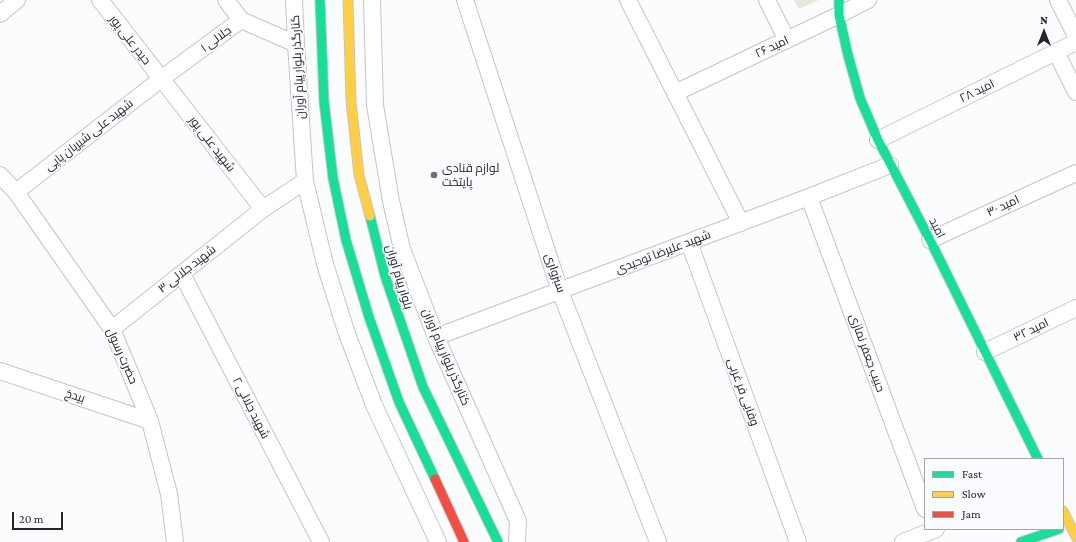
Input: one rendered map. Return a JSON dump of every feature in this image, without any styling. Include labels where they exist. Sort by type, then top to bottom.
[{"type":"main road","points":[[320,0],[324,101],[332,178],[346,240],[369,317],[399,402],[464,542]]},
{"type":"main road","name":"بلوار پیام آوران","points":[[348,0],[351,101],[359,175],[385,276],[423,387],[498,542]]},
{"type":"main road","name":"امید","points":[[839,7],[848,55],[860,98],[878,140],[930,240],[1038,458]]},
{"type":"main road","points":[[1064,516],[1066,526],[1076,537]]},
{"type":"main road","points":[[1021,542],[1056,530]]},
{"type":"street","points":[[0,14],[17,0]]},
{"type":"street","name":"حیدر علی پور","points":[[100,0],[161,79]]},
{"type":"street","points":[[226,0],[241,20]]},
{"type":"street","name":"کنارگذر بلوار پیام آوران","points":[[294,0],[305,181],[325,264],[346,331],[374,405],[438,542]]},
{"type":"street","name":"کنارگذر بلوار پیام آوران","points":[[372,0],[375,105],[391,201],[402,248],[436,337],[518,521],[517,542]]},
{"type":"street","name":"سبزواری","points":[[465,0],[560,291],[658,542]]},
{"type":"street","points":[[628,0],[741,223]]},
{"type":"street","points":[[767,0],[787,40]]},
{"type":"street","name":"امید ۲۶","points":[[675,93],[787,40],[839,7],[868,0]]},
{"type":"street","points":[[1058,0],[1076,36]]},
{"type":"street","name":"جلالی ۱","points":[[161,79],[241,20],[296,44]]},
{"type":"street","name":"امید ۲۸","points":[[878,140],[1076,42]]},
{"type":"street","points":[[1056,52],[1076,92]]},
{"type":"street","name":"شهید علی شیریان پاپی","points":[[16,192],[161,79]]},
{"type":"street","name":"شهید علی پور","points":[[161,79],[263,209]]},
{"type":"street","name":"شهید علیرضا توحیدی","points":[[436,337],[741,223],[890,165]]},
{"type":"street","name":"امید ۳۰","points":[[930,240],[1076,173]]},
{"type":"street","name":"حضرت رسول","points":[[0,175],[16,192],[112,329],[150,421],[169,494],[175,542]]},
{"type":"street","name":"شهید جلالی ۳","points":[[112,329],[263,209],[305,181]]},
{"type":"street","name":"حبیب جعفر نمازی","points":[[809,197],[924,506]]},
{"type":"street","name":"وفایی فر غربی","points":[[689,242],[798,542]]},
{"type":"street","name":"شهید جلالی ۲","points":[[182,274],[320,542]]},
{"type":"street","name":"امید ۳۲","points":[[985,352],[1076,308]]},
{"type":"street","name":"بیدخ","points":[[0,371],[150,421]]},
{"type":"street","points":[[903,542],[932,530]]},
{"type":"green space","points":[[794,0],[819,0],[799,9]]},
{"type":"traffic: fast","points":[[320,0],[324,101],[333,178],[346,240],[369,317],[399,402],[435,479]]},
{"type":"traffic: fast","points":[[839,0],[839,15],[848,55],[860,98],[878,140],[930,240],[1038,458]]},
{"type":"traffic: fast","points":[[370,216],[385,276],[423,387],[498,542]]},
{"type":"traffic: fast","points":[[1021,542],[1056,530]]},
{"type":"traffic: slow","points":[[348,0],[351,101],[359,175],[370,216]]},
{"type":"traffic: slow","points":[[1064,513],[1076,537]]},
{"type":"traffic: jam","points":[[435,479],[464,542]]},
{"type":"place","name":"لوازم قنادی پایتخت","points":[[434,175]]}]
